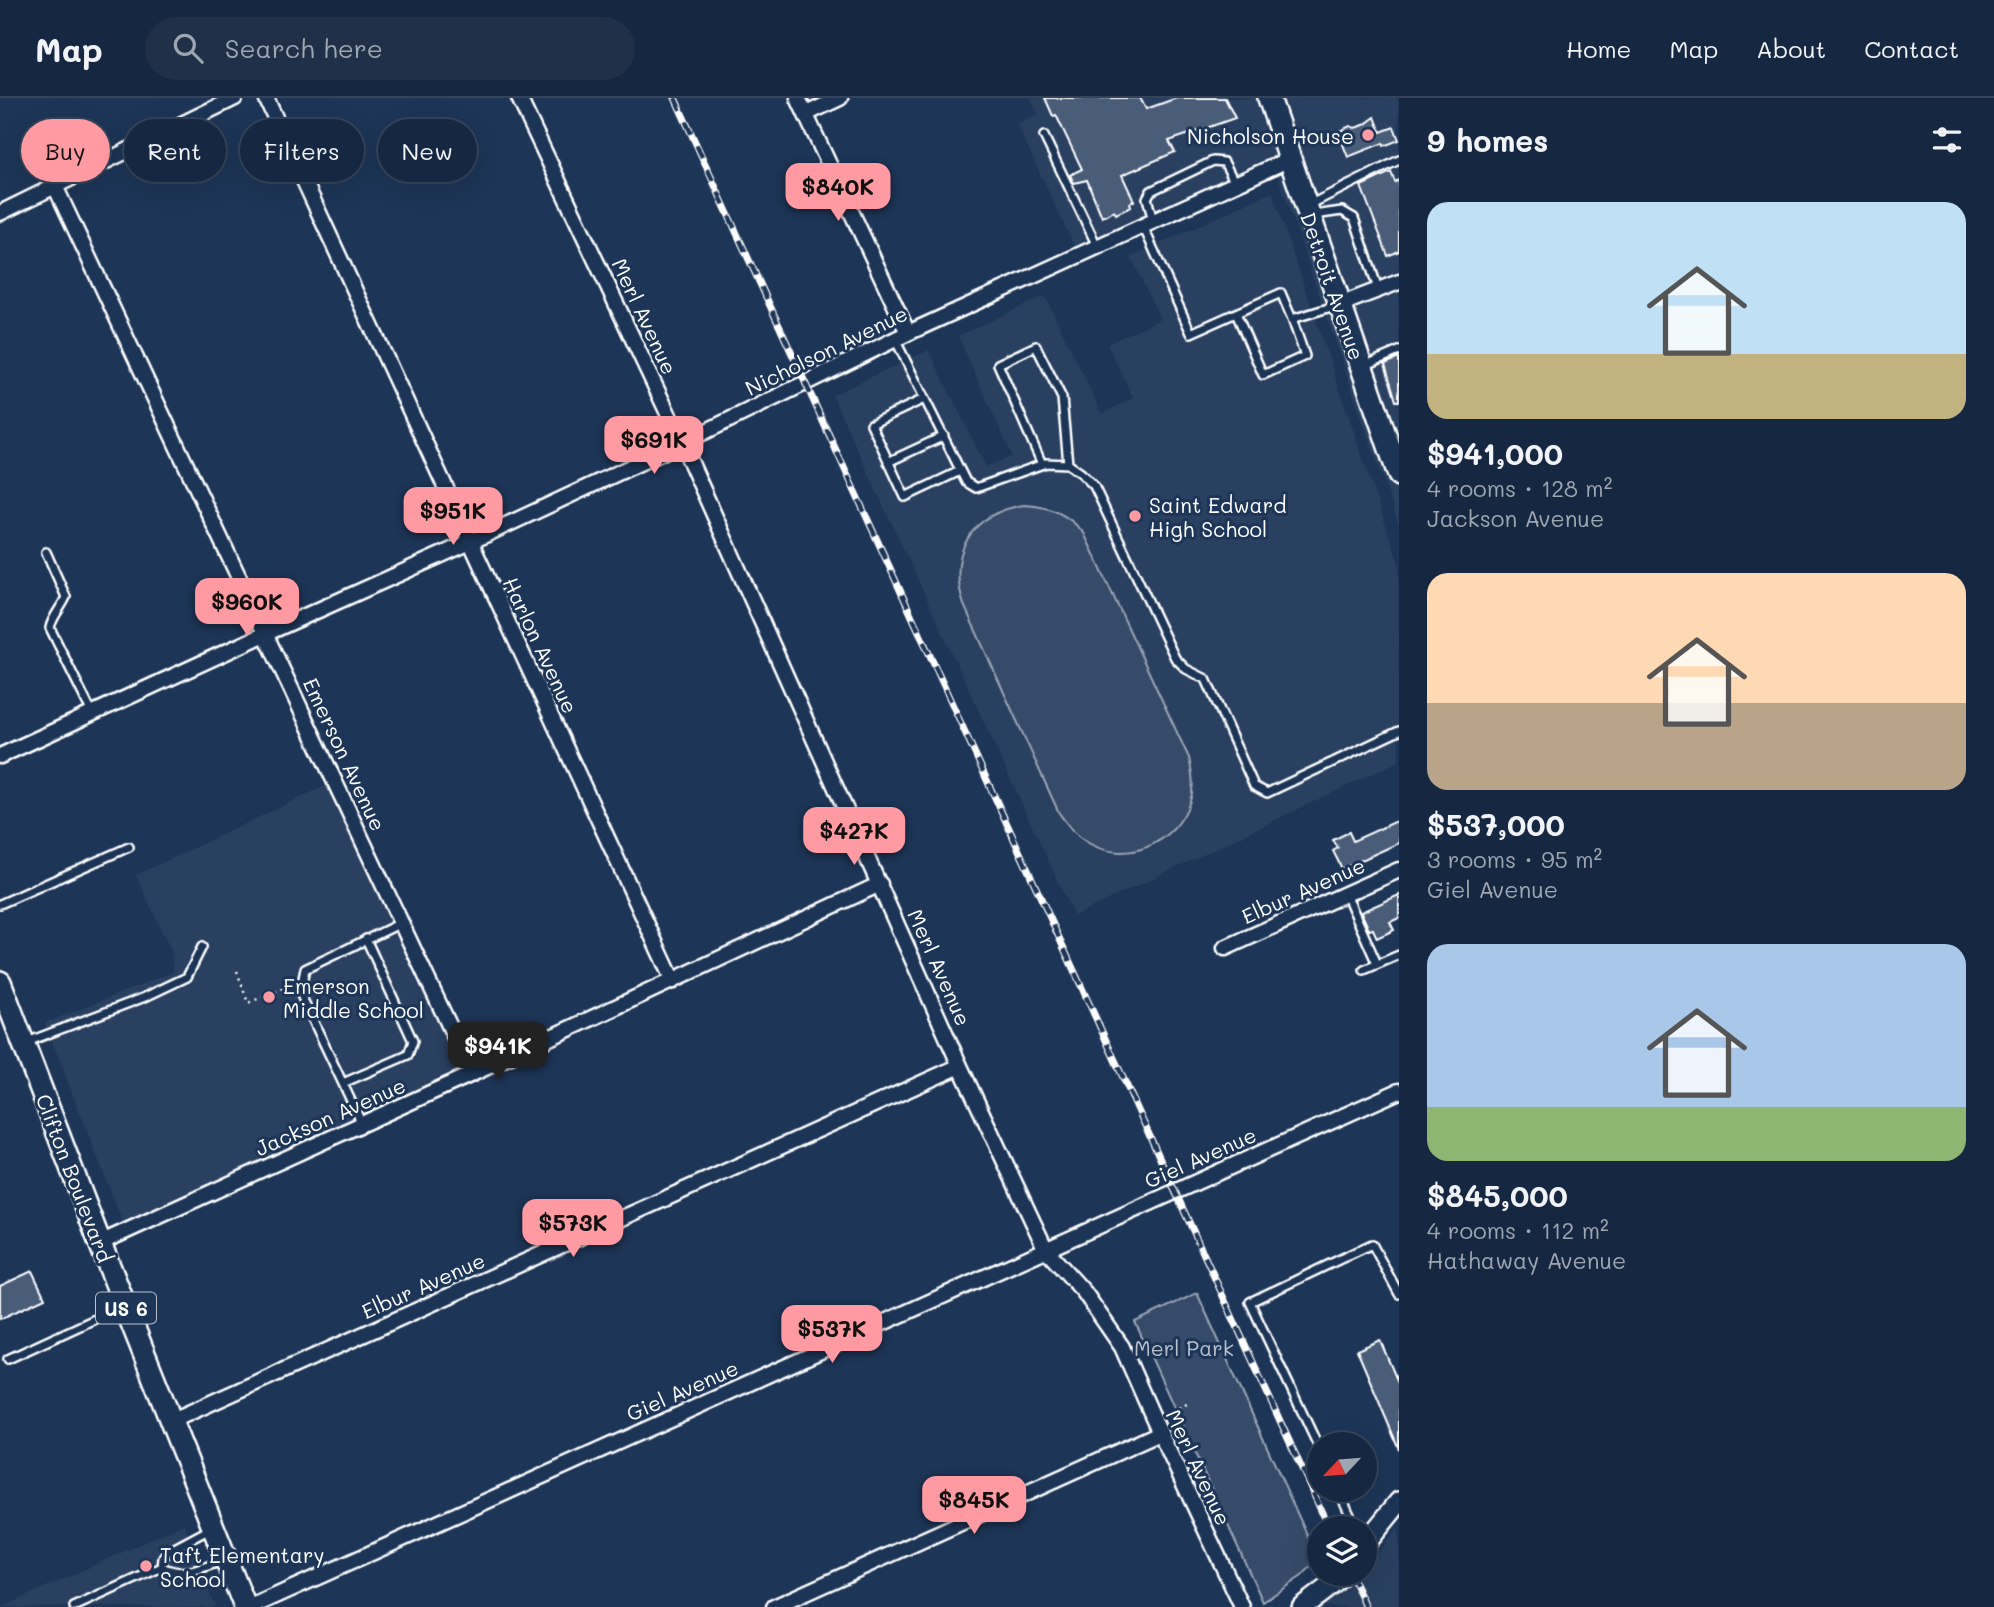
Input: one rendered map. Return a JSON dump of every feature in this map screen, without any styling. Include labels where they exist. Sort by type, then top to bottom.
[{"type":"main road","name":"Detroit Avenue","points":[[1269,98],[1399,474]]},
{"type":"main road","name":"Clifton Boulevard","points":[[0,982],[100,1243],[245,1607]]},
{"type":"street","points":[[0,212],[235,98]]},
{"type":"street","name":"Harlon Avenue","points":[[267,98],[673,981]]},
{"type":"street","name":"Merl Avenue","points":[[519,98],[681,443],[960,1066],[1046,1250],[1084,1292],[1122,1347],[1242,1607]]},
{"type":"street","points":[[798,98],[902,336]]},
{"type":"street","points":[[806,114],[839,98]]},
{"type":"street","name":"Nicholson Avenue","points":[[0,756],[470,542],[902,336],[1290,159]]},
{"type":"street","name":"Emerson Avenue","points":[[55,186],[472,1074]]},
{"type":"street","points":[[1339,305],[1399,282]]},
{"type":"street","name":"Elbur Avenue","points":[[1225,948],[1399,870]]},
{"type":"street","name":"Jackson Avenue","points":[[100,1243],[880,884]]},
{"type":"street","name":"Elbur Avenue","points":[[171,1421],[960,1066]]},
{"type":"street","name":"Giel Avenue","points":[[251,1607],[1399,1091]]},
{"type":"street","points":[[774,1607],[1157,1427]]},
{"type":"street","points":[[1377,1523],[1399,1502]]},
{"type":"street","points":[[1302,1607],[1330,1586]]},
{"type":"lane","points":[[1044,136],[1097,247]]},
{"type":"lane","points":[[1308,211],[1399,160]]},
{"type":"lane","points":[[1236,184],[1224,162],[1213,161],[1152,191],[1147,198],[1148,224],[1191,333],[1236,313],[1281,293],[1304,356],[1263,375],[1236,313]]},
{"type":"lane","points":[[1308,211],[1342,211],[1354,218],[1379,290]]},
{"type":"lane","points":[[1292,319],[1339,305]]},
{"type":"lane","points":[[902,336],[924,399],[966,482],[976,488],[1042,464],[1068,464],[1094,486],[1175,658],[1186,670],[1206,679],[1255,786],[1267,793],[1399,731]]},
{"type":"lane","points":[[1042,464],[998,364],[1036,346],[1062,398],[1068,464]]},
{"type":"lane","points":[[1361,367],[1399,351]]},
{"type":"lane","points":[[924,399],[871,424],[905,497],[960,471]]},
{"type":"lane","points":[[888,462],[944,436]]},
{"type":"lane","points":[[46,552],[66,597],[50,628],[92,713]]},
{"type":"lane","points":[[0,904],[129,847]]},
{"type":"lane","points":[[1345,894],[1377,964]]},
{"type":"lane","points":[[362,1124],[300,993],[305,969],[401,923]]},
{"type":"lane","points":[[343,1083],[408,1055],[413,1041],[366,939]]},
{"type":"lane","points":[[23,1044],[145,997],[187,977],[202,947]]},
{"type":"lane","points":[[1364,970],[1399,955]]},
{"type":"lane","points":[[1311,1432],[1250,1302],[1372,1244],[1399,1294]]},
{"type":"lane","points":[[8,1359],[125,1305]]},
{"type":"lane","points":[[162,1567],[167,1552],[213,1527]]},
{"type":"lane","points":[[162,1567],[183,1574],[226,1559]]},
{"type":"lane","points":[[74,1607],[162,1567]]},
{"type":"path","points":[[237,971],[248,1003],[293,985]]},
{"type":"path","points":[[1157,1427],[1189,1403]]},
{"type":"shaded area","points":[[1030,98],[1397,98],[1399,525],[1271,156],[1075,248],[1017,125],[1038,114]]},
{"type":"shaded area","name":"Saint Edward High School","points":[[1272,192],[1399,564],[1399,761],[1074,916],[832,395],[929,350],[986,467],[1012,456],[958,336],[1045,296],[1102,414],[1133,398],[1107,344],[1160,319],[1131,257]]},
{"type":"shaded area","name":"Emerson Middle School","points":[[327,785],[463,1069],[123,1223],[45,1023],[173,972],[171,951],[136,875]]},
{"type":"shaded area","name":"Taft Elementary School","points":[[184,1524],[215,1607],[2,1607]]},
{"type":"shaded area","points":[[1399,1526],[1399,1607],[1320,1607],[1345,1586],[1377,1586],[1377,1554]]},
{"type":"green space","points":[[1024,505],[1057,512],[1084,533],[1189,758],[1192,790],[1183,816],[1173,829],[1147,847],[1116,852],[1100,849],[1081,838],[1065,821],[964,605],[959,569],[968,539],[977,526],[990,517],[1006,509]]},
{"type":"green space","name":"Merl Park","points":[[1197,1293],[1307,1535],[1307,1571],[1263,1602],[1135,1322]]},
{"type":"building","points":[[1045,98],[1140,98],[1146,109],[1177,98],[1225,98],[1235,118],[1169,141],[1175,152],[1122,175],[1134,201],[1130,203],[1131,207],[1102,217],[1087,180],[1074,183],[1070,175],[1082,169]]},
{"type":"building","name":"Nicholson House","points":[[1375,117],[1381,132],[1394,127],[1399,140],[1384,146],[1383,143],[1348,157],[1338,132],[1350,126],[1355,128],[1364,125]]},
{"type":"building","points":[[1391,172],[1395,182],[1399,180],[1399,251],[1388,256],[1361,186]]},
{"type":"building","points":[[1399,358],[1399,401],[1396,401],[1385,364]]},
{"type":"building","points":[[1399,820],[1399,843],[1342,869],[1333,851],[1338,848],[1333,840],[1349,832],[1353,841]]},
{"type":"building","points":[[1399,895],[1399,918],[1390,922],[1394,930],[1377,938],[1373,929],[1369,930],[1361,912]]},
{"type":"building","points":[[32,1271],[45,1298],[0,1319],[0,1286]]},
{"type":"building","points":[[1380,1340],[1399,1385],[1399,1449],[1357,1350]]},
{"type":"railway","points":[[675,98],[1324,1516]]},
{"type":"railway","points":[[1356,1586],[1366,1607]]},
{"type":"place","name":"Nicholson House","points":[[1368,135]]},
{"type":"place","name":"Saint Edward High School","points":[[1135,516]]},
{"type":"place","name":"Emerson Middle School","points":[[269,997]]},
{"type":"place","name":"Taft Elementary School","points":[[146,1566]]}]
